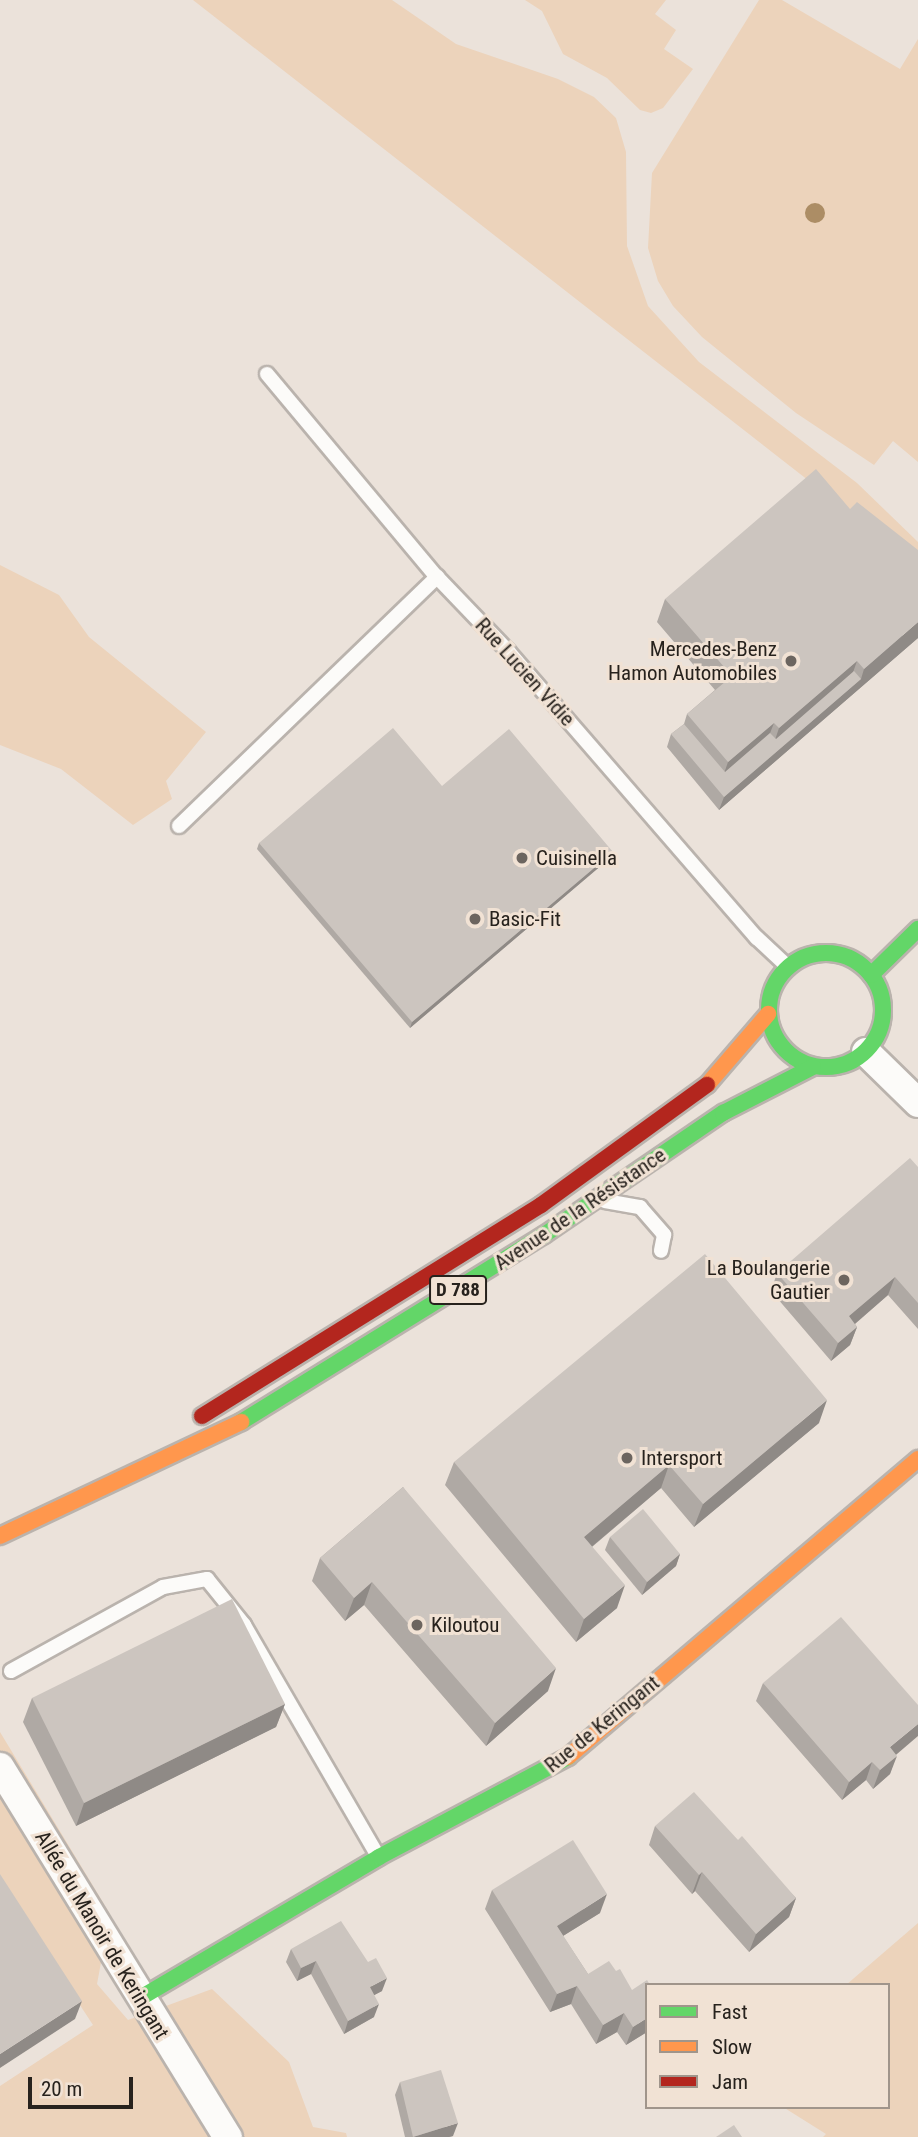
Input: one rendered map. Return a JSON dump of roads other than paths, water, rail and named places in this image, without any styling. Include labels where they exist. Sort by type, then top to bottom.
[{"type":"main road","points":[[871,975],[918,929]]},
{"type":"main road","points":[[822,953],[849,958],[871,975],[880,989],[882,1023],[866,1052],[832,1068],[813,1067],[782,1048],[768,1014],[777,980],[788,967],[822,953]]},
{"type":"main road","name":"Avenue de la Résistance","points":[[189,1424],[541,1205],[704,1088],[768,1014]]},
{"type":"main road","name":"Avenue de la Résistance","points":[[0,1536],[90,1491],[174,1457],[271,1406],[597,1200],[723,1113],[813,1067]]},
{"type":"main road","name":"Avenue de la Résistance","points":[[90,1491],[165,1438]]},
{"type":"main road","name":"Rue de Keringant","points":[[140,1998],[379,1857],[559,1765],[918,1459]]},
{"type":"street","points":[[866,1052],[918,1103]]},
{"type":"street","name":"Allée du Manoir de Keringant","points":[[0,1767],[228,2137]]},
{"type":"lane","name":"Rue Lucien Vidie","points":[[267,374],[437,577],[508,651],[757,938],[788,967]]},
{"type":"lane","points":[[179,826],[437,577]]},
{"type":"lane","points":[[597,1200],[640,1207],[664,1235],[661,1251]]},
{"type":"lane","points":[[11,1671],[163,1587],[207,1579],[244,1625],[379,1857]]},
{"type":"place","name":"Mercedes-Benz Hamon Automobiles","points":[[791,661]]},
{"type":"place","name":"Cuisinella","points":[[522,858]]},
{"type":"place","name":"Basic-Fit","points":[[475,919]]},
{"type":"place","name":"La Boulangerie Gautier","points":[[844,1280]]},
{"type":"place","name":"Intersport","points":[[627,1458]]},
{"type":"place","name":"Kiloutou","points":[[417,1625]]}]
